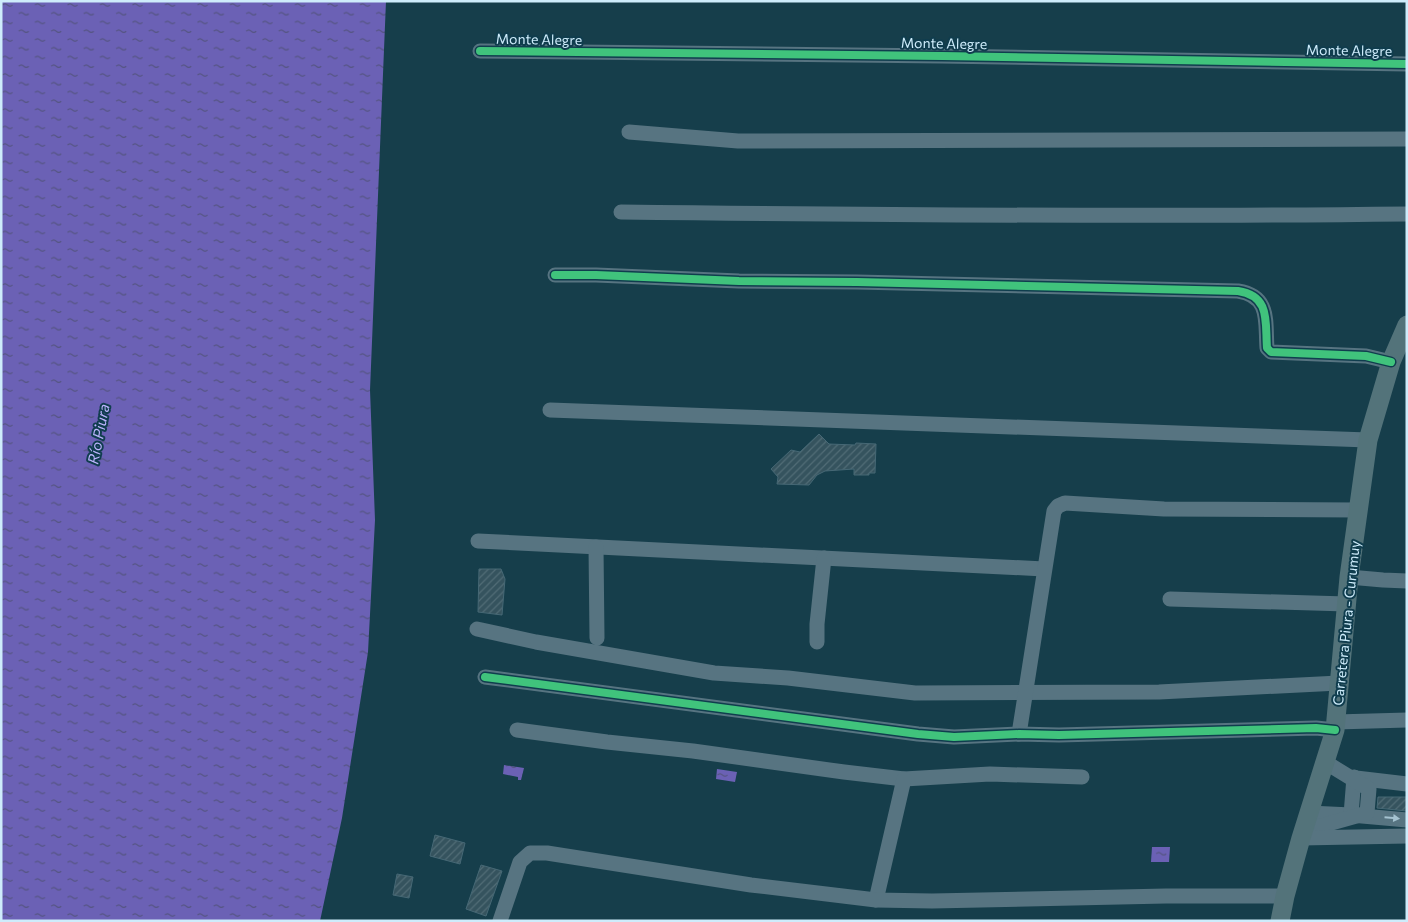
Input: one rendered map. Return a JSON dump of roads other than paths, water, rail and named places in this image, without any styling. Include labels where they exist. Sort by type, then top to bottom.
[{"type":"main road","name":"Carretera Piura - Curumuy","points":[[1280,921],[1302,834],[1335,726],[1349,577],[1368,440],[1391,362],[1407,325]]},
{"type":"street","name":"Monte Alegre","points":[[480,51],[1407,64]]},
{"type":"street","points":[[629,132],[738,141],[1407,140]]},
{"type":"street","points":[[621,212],[1273,216],[1407,214]]},
{"type":"street","points":[[555,275],[739,281],[1238,291],[1258,298],[1262,304],[1267,348],[1272,352],[1366,356],[1391,362]]},
{"type":"street","points":[[550,410],[1368,440]]},
{"type":"street","points":[[1019,734],[1044,569],[1054,511],[1058,506],[1064,503],[1164,509],[1358,510]]},
{"type":"street","points":[[478,541],[1044,569]]},
{"type":"street","points":[[596,547],[597,638]]},
{"type":"street","points":[[817,642],[824,558]]},
{"type":"street","points":[[1349,577],[1407,581]]},
{"type":"street","points":[[1170,599],[1347,604]]},
{"type":"street","points":[[477,629],[536,642],[714,673],[788,678],[915,693],[1159,692],[1339,683]]},
{"type":"street","points":[[486,677],[918,734],[954,737],[1316,728],[1407,720]]},
{"type":"street","points":[[517,730],[607,742],[693,750],[904,779],[990,774],[1082,778]]},
{"type":"street","points":[[1323,768],[1352,778],[1407,784]]},
{"type":"street","points":[[1352,778],[1355,815]]},
{"type":"street","points":[[876,900],[904,779]]},
{"type":"street","points":[[1309,813],[1407,820]]},
{"type":"street","points":[[1302,834],[1355,815]]},
{"type":"street","points":[[1302,834],[1407,836]]},
{"type":"street","points":[[500,921],[520,862],[530,853],[536,852],[751,884],[876,900],[932,902],[1166,896],[1285,896]]},
{"type":"water","name":"Río Piura","points":[[1,1],[386,1],[370,390],[375,520],[368,652],[342,818],[320,921],[1,921]]},
{"type":"water","points":[[504,765],[524,768],[521,780],[518,780],[518,777],[503,774]]},
{"type":"water","points":[[717,769],[737,772],[735,782],[716,779]]},
{"type":"water","points":[[1152,847],[1170,847],[1169,862],[1151,862]]}]
